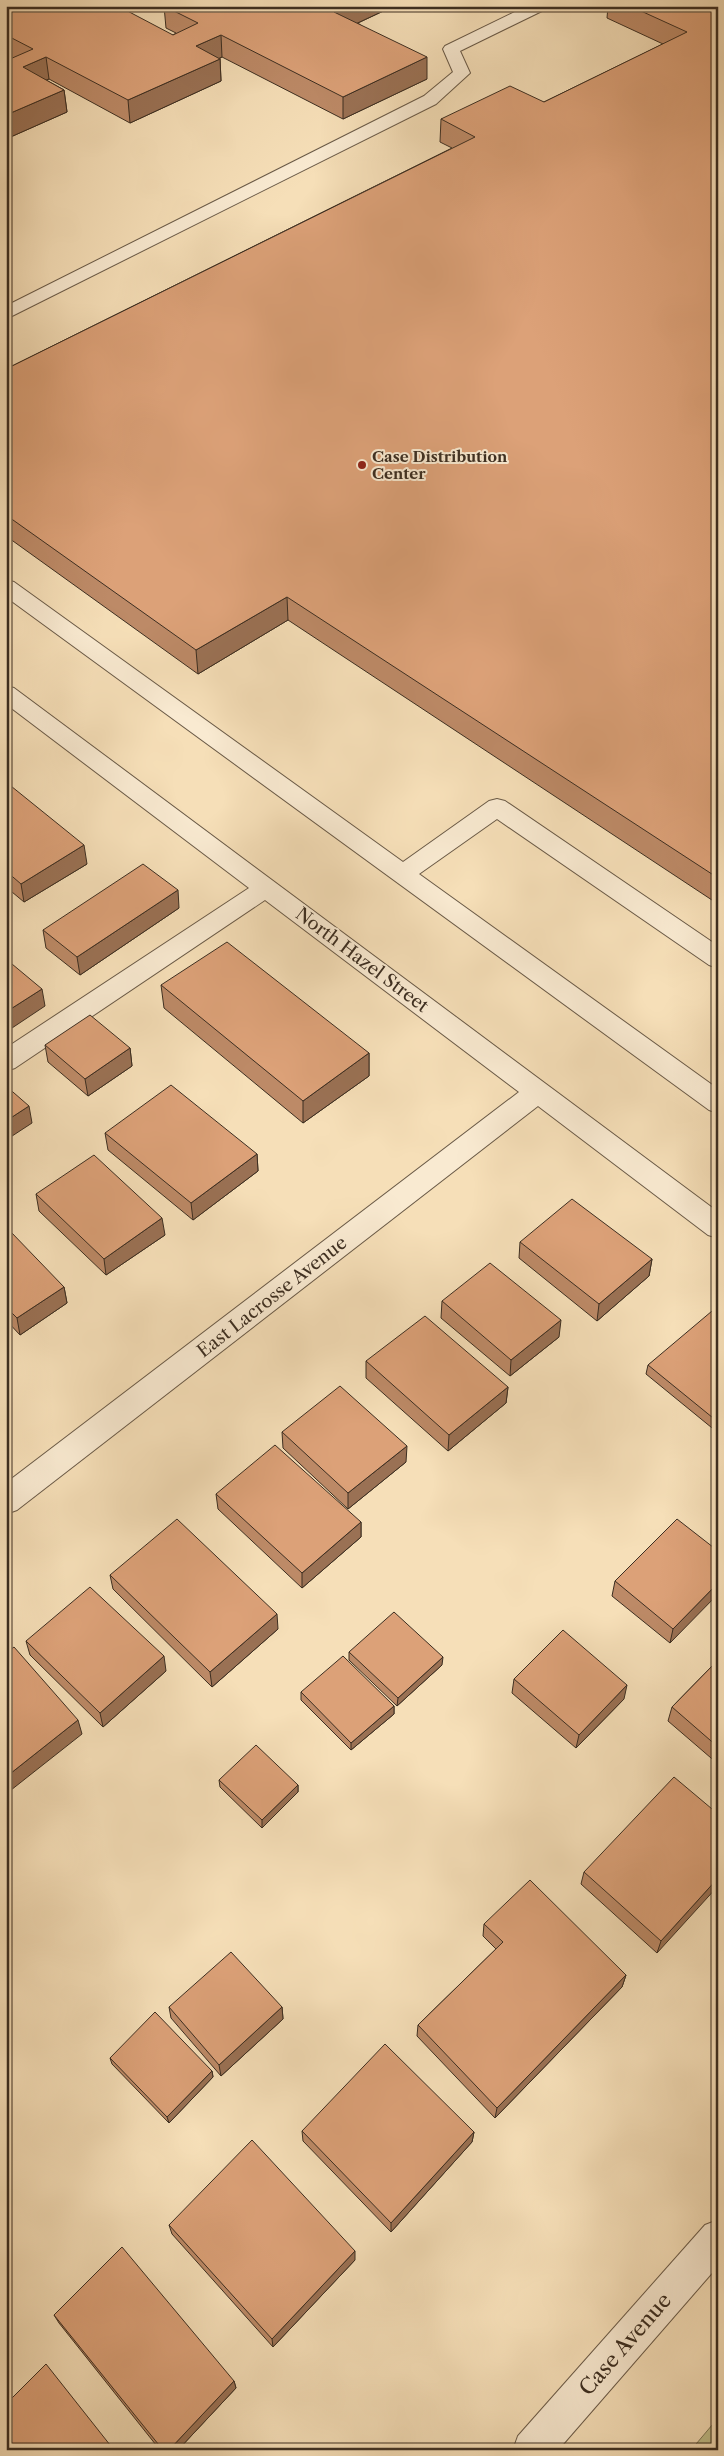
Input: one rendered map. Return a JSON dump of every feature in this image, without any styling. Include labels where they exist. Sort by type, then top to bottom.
[{"type":"street","points":[[6,314],[430,100],[462,73],[452,49],[540,6]]},
{"type":"street","points":[[6,587],[718,1103]]},
{"type":"street","name":"North Hazel Street","points":[[6,693],[17,714],[266,888],[718,1227]]},
{"type":"street","points":[[403,874],[497,807],[718,959]]},
{"type":"street","points":[[6,1061],[266,888]]},
{"type":"street","name":"East Lacrosse Avenue","points":[[6,1502],[538,1092]]},
{"type":"street","name":"Case Avenue","points":[[532,2450],[718,2238]]},
{"type":"shaded area","points":[[718,2418],[718,2450],[691,2450]]},
{"type":"building","points":[[6,6],[118,6],[173,35],[198,23],[164,6],[346,6],[334,12],[427,57],[343,97],[221,35],[196,46],[220,59],[128,100],[46,57],[23,67],[64,90],[6,115],[6,57],[10,59],[33,49],[6,35]]},
{"type":"building","name":"Case Distribution Center","points":[[630,6],[718,6],[718,878],[287,597],[196,650],[6,515],[6,369],[475,137],[441,119],[510,86],[544,102],[687,32]]},
{"type":"building","points":[[6,782],[84,845],[21,884],[6,871]]},
{"type":"building","points":[[143,864],[178,890],[77,957],[43,930]]},
{"type":"building","points":[[227,942],[369,1053],[303,1101],[161,985]]},
{"type":"building","points":[[6,959],[42,989],[6,1012]]},
{"type":"building","points":[[90,1015],[130,1048],[85,1079],[45,1045]]},
{"type":"building","points":[[171,1085],[257,1154],[191,1203],[105,1133]]},
{"type":"building","points":[[6,1086],[29,1106],[6,1121]]},
{"type":"building","points":[[94,1155],[162,1218],[104,1259],[36,1194]]},
{"type":"building","points":[[572,1199],[652,1259],[599,1304],[520,1242]]},
{"type":"building","points":[[10,1231],[64,1287],[17,1318],[6,1307],[6,1233]]},
{"type":"building","points":[[490,1263],[561,1320],[511,1360],[442,1301]]},
{"type":"building","points":[[712,1311],[718,1315],[718,1422],[648,1365]]},
{"type":"building","points":[[425,1316],[508,1387],[449,1435],[366,1361]]},
{"type":"building","points":[[340,1386],[407,1446],[348,1493],[282,1432]]},
{"type":"building","points":[[275,1445],[361,1522],[302,1573],[216,1494]]},
{"type":"building","points":[[177,1519],[277,1614],[210,1672],[110,1575]]},
{"type":"building","points":[[677,1519],[718,1551],[718,1583],[673,1629],[615,1581]]},
{"type":"building","points":[[90,1587],[164,1656],[100,1713],[26,1641]]},
{"type":"building","points":[[394,1612],[443,1657],[398,1698],[349,1652]]},
{"type":"building","points":[[563,1630],[627,1685],[579,1735],[514,1679]]},
{"type":"building","points":[[14,1647],[78,1720],[6,1777],[6,1653]]},
{"type":"building","points":[[343,1656],[394,1706],[351,1743],[301,1692]]},
{"type":"building","points":[[718,1660],[718,1747],[672,1707]]},
{"type":"building","points":[[256,1745],[298,1785],[262,1820],[219,1780]]},
{"type":"building","points":[[674,1777],[718,1814],[718,1878],[661,1941],[584,1872]]},
{"type":"building","points":[[530,1880],[626,1975],[497,2108],[418,2025],[503,1942],[484,1924]]},
{"type":"building","points":[[231,1952],[282,2007],[219,2065],[169,2007]]},
{"type":"building","points":[[155,2012],[212,2071],[167,2117],[110,2058]]},
{"type":"building","points":[[385,2044],[474,2132],[391,2223],[302,2131]]},
{"type":"building","points":[[252,2140],[355,2251],[272,2339],[169,2225]]},
{"type":"building","points":[[122,2247],[234,2381],[169,2450],[163,2450],[54,2315]]},
{"type":"building","points":[[46,2364],[114,2450],[6,2450],[6,2404]]},
{"type":"place","name":"Case Distribution Center","points":[[362,465]]}]
